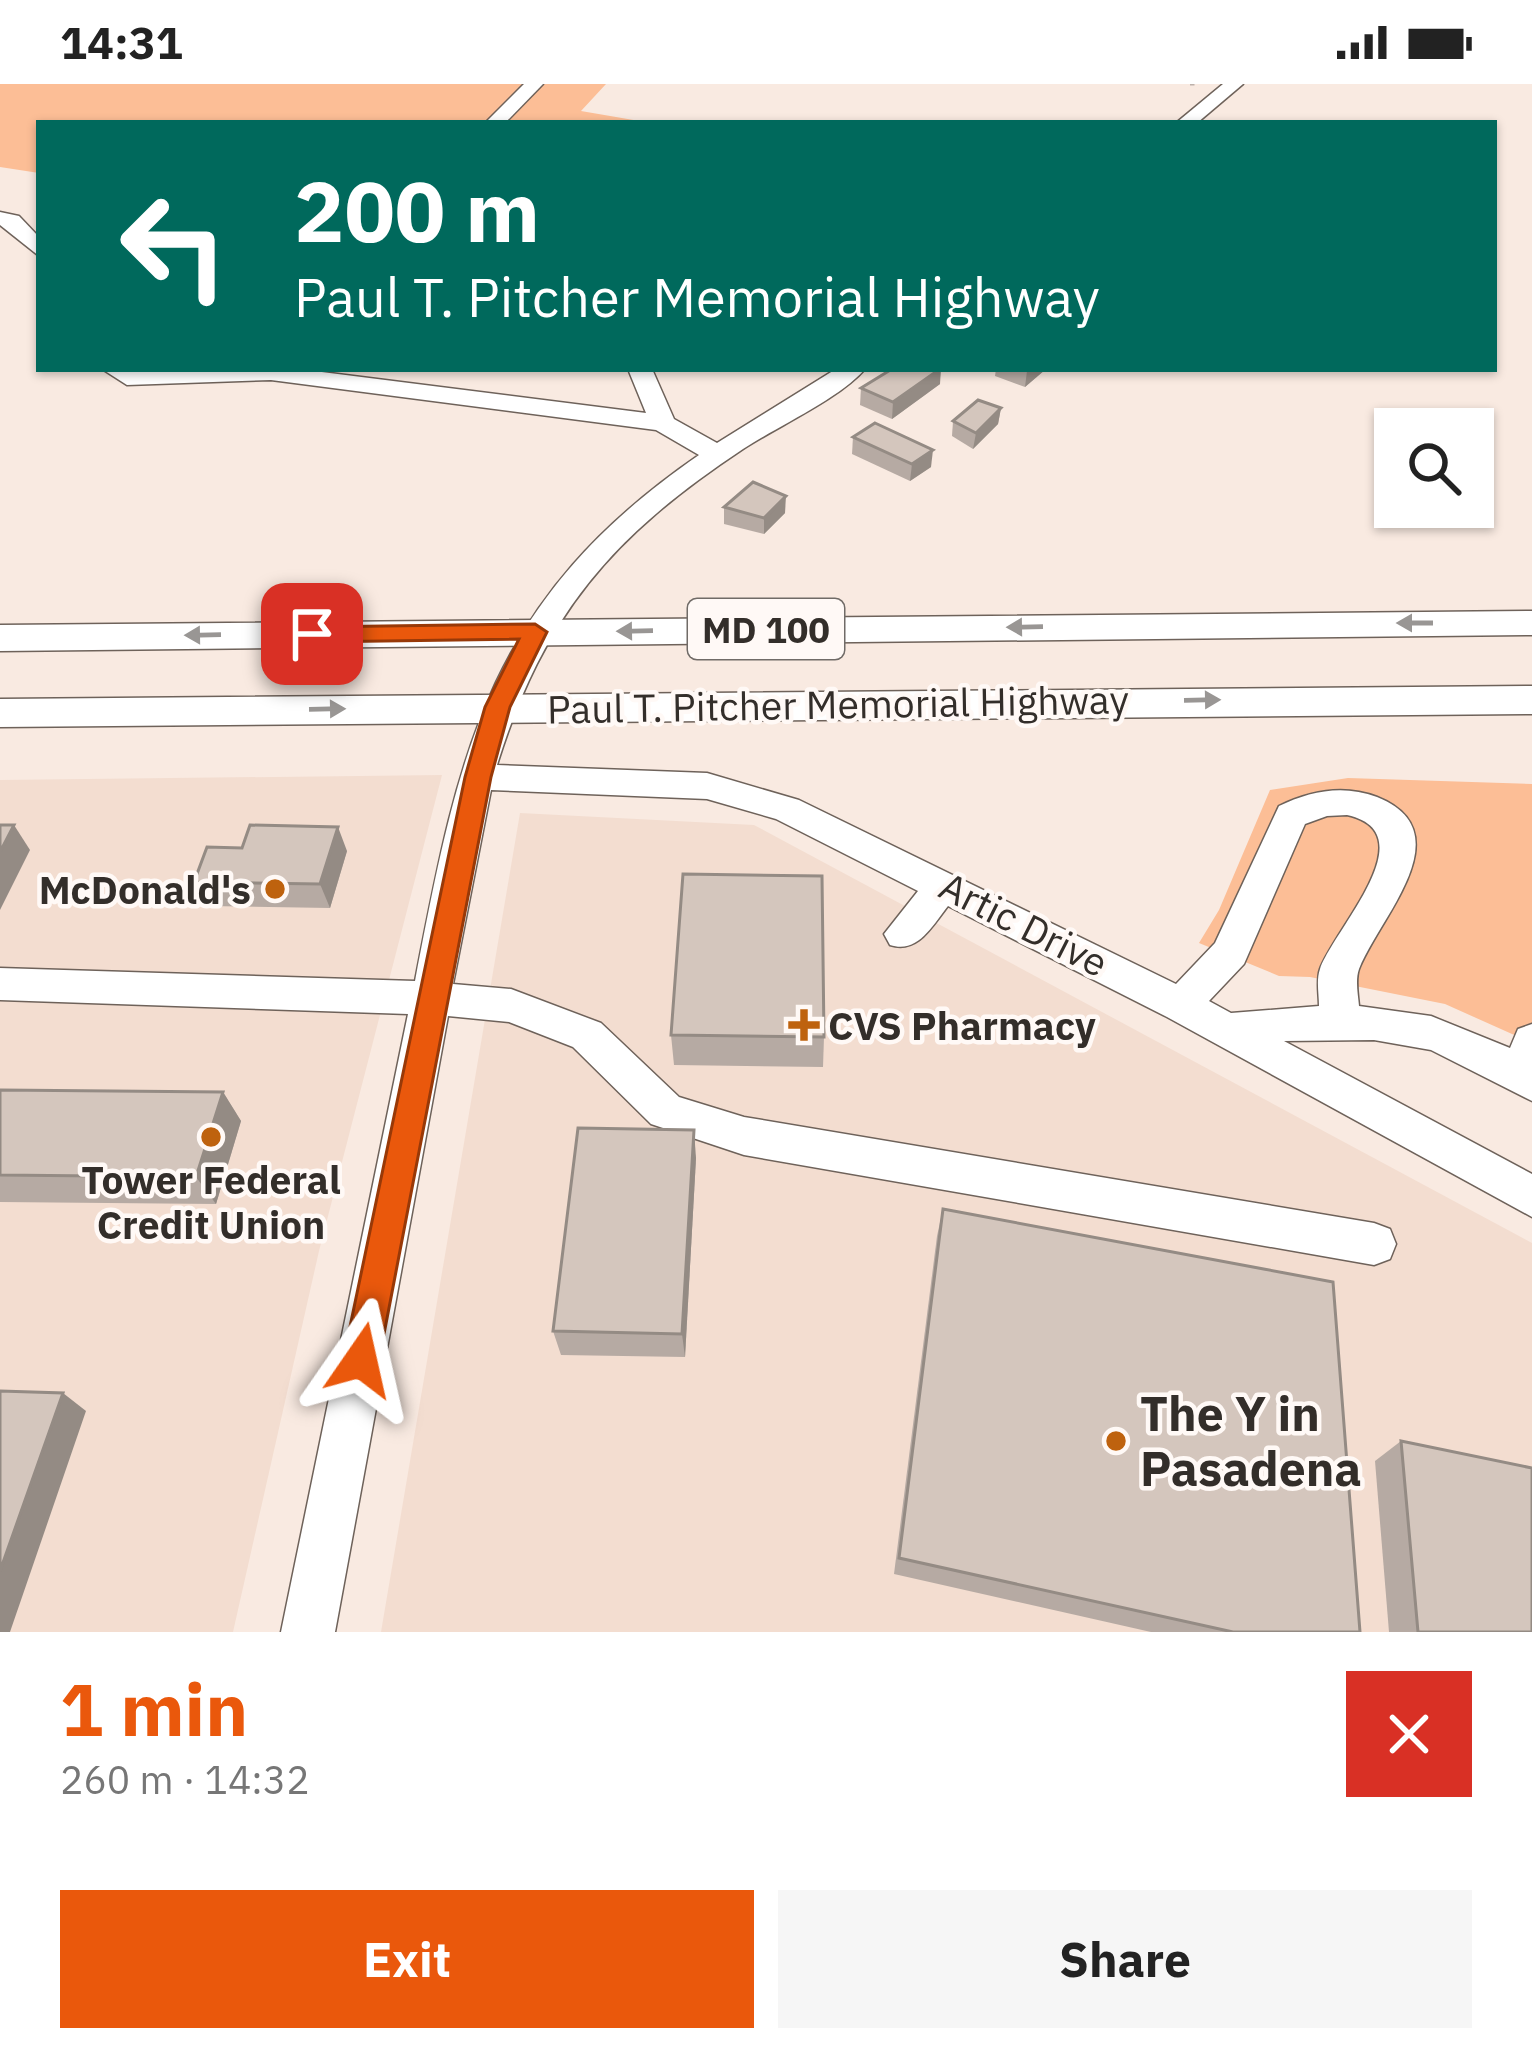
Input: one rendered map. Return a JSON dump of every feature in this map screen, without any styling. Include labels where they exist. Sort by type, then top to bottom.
[{"type":"main road","name":"Paul T. Pitcher Memorial Highway","points":[[0,638],[1532,623]]},
{"type":"main road","name":"Paul T. Pitcher Memorial Highway","points":[[0,713],[1532,700]]},
{"type":"street","points":[[497,120],[534,84]]},
{"type":"street","points":[[1189,120],[1234,84]]},
{"type":"street","points":[[0,218],[11,221],[36,246]]},
{"type":"street","points":[[118,372],[127,378],[271,373],[663,423],[715,453]]},
{"type":"street","points":[[641,372],[663,423]]},
{"type":"street","points":[[308,1632],[431,998],[497,707],[535,632],[586,562],[715,453],[848,372]]},
{"type":"street","name":"Artic Drive","points":[[478,777],[707,786],[788,809],[1181,1005],[1532,1197]]},
{"type":"street","points":[[1181,1005],[1230,953],[1291,815],[1327,800],[1378,811],[1392,824],[1402,847],[1397,865],[1337,973],[1340,1022]]},
{"type":"street","points":[[903,934],[945,884]]},
{"type":"street","points":[[0,984],[431,998],[511,1006],[587,1035],[666,1111],[744,1136],[1374,1244]]},
{"type":"street","points":[[1228,1030],[1381,1023],[1460,1042],[1528,1067]]},
{"type":"shaded area","points":[[0,84],[606,84],[581,111],[634,120],[36,120],[36,173],[0,167]]},
{"type":"shaded area","points":[[442,775],[319,1251],[233,1632],[0,1632],[0,780]]},
{"type":"shaded area","points":[[1348,778],[1532,784],[1532,1043],[1445,1004],[1310,977],[1279,976],[1199,943],[1219,910],[1270,790]]},
{"type":"shaded area","points":[[520,813],[754,825],[1532,1243],[1532,1632],[381,1632]]},
{"type":"building","points":[[887,372],[936,372],[893,402],[861,388]]},
{"type":"building","points":[[978,400],[1001,408],[976,433],[953,421]]},
{"type":"building","points":[[875,423],[933,450],[912,464],[853,437]]},
{"type":"building","points":[[753,482],[786,496],[764,518],[724,507]]},
{"type":"building","points":[[0,825],[14,825],[0,852]]},
{"type":"building","points":[[250,825],[338,827],[320,884],[194,882],[207,847],[242,848]]},
{"type":"building","name":"CVS Pharmacy","points":[[683,874],[822,876],[824,1037],[671,1035]]},
{"type":"building","points":[[0,1090],[223,1092],[196,1177],[0,1175]]},
{"type":"building","points":[[578,1128],[694,1130],[682,1334],[553,1331]]},
{"type":"building","name":"The Y in Pasadena","points":[[943,1209],[1333,1282],[1360,1632],[1233,1632],[899,1558]]},
{"type":"building","points":[[0,1391],[63,1393],[0,1571]]},
{"type":"building","points":[[1401,1441],[1532,1468],[1532,1632],[1418,1632]]},
{"type":"place","name":"McDonald's","points":[[275,889]]},
{"type":"place","name":"CVS Pharmacy","points":[[804,1025]]},
{"type":"place","name":"Tower Federal Credit Union","points":[[211,1137]]},
{"type":"place","name":"The Y in Pasadena","points":[[1116,1441]]},
{"type":"route","points":[[312,634],[535,632],[497,707],[478,777],[361,1360]]}]
